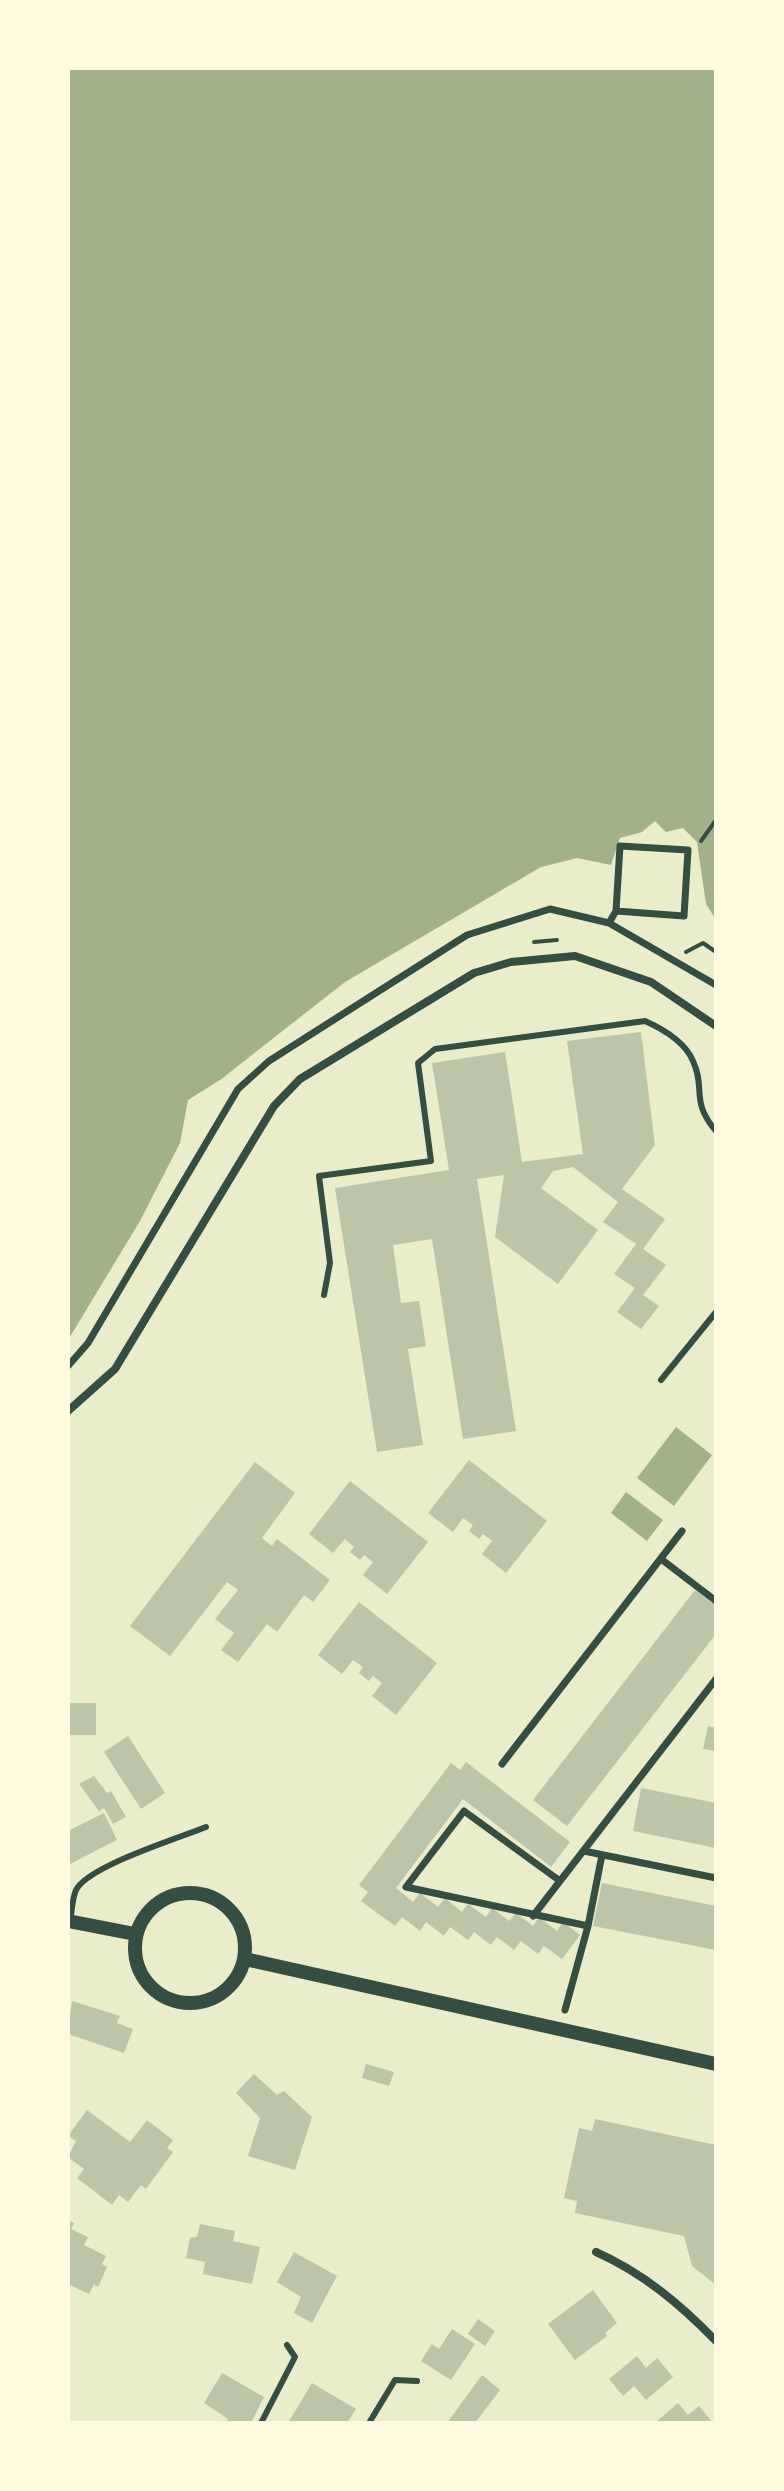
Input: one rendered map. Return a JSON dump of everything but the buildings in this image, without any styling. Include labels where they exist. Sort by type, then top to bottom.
[{"type":"street","points":[[609,923],[616,911],[620,846],[688,850],[684,916],[616,911]]},
{"type":"street","points":[[68,1366],[88,1343],[238,1089],[269,1061],[467,935],[550,909],[609,923],[716,985]]},
{"type":"street","points":[[68,1411],[115,1369],[274,1106],[300,1079],[474,973],[511,962],[575,956],[651,982],[716,1026]]},
{"type":"street","points":[[502,1764],[682,1531]]},
{"type":"street","points":[[661,1559],[716,1601]]},
{"type":"street","points":[[533,1916],[716,1679]]},
{"type":"street","points":[[560,1881],[464,1811],[406,1887],[588,1926]]},
{"type":"street","points":[[584,1851],[716,1878]]},
{"type":"street","points":[[565,2010],[588,1926],[602,1855]]},
{"type":"street","points":[[193,1892],[215,1897],[233,1910],[245,1932],[245,1959],[236,1978],[220,1994],[200,2003],[177,2003],[157,1993],[142,1976],[135,1955],[135,1934],[151,1910],[170,1897],[193,1892]]},
{"type":"street","points":[[69,1921],[135,1934]]},
{"type":"street","points":[[245,1959],[716,2064]]},
{"type":"street","points":[[596,2252],[623,2264],[676,2300],[716,2341]]},
{"type":"lane","points":[[324,1295],[330,1263],[319,1176],[431,1161],[418,1063],[435,1049],[645,1021],[665,1030],[693,1061],[701,1113],[716,1131]]},
{"type":"lane","points":[[661,1380],[716,1312]]},
{"type":"lane","points":[[69,1921],[77,1889],[95,1874],[134,1854],[206,1827]]},
{"type":"lane","points":[[261,2423],[295,2357],[287,2345]]},
{"type":"lane","points":[[369,2423],[395,2380],[417,2381]]},
{"type":"path","points":[[705,836],[716,820]]},
{"type":"path","points":[[523,943],[565,942]]},
{"type":"path","points":[[673,958],[703,943],[716,952]]},
{"type":"shaded area","points":[[68,68],[716,68],[716,920],[706,904],[697,842],[683,828],[666,832],[655,821],[642,832],[620,838],[611,865],[577,858],[541,867],[345,982],[220,1080],[188,1100],[180,1143],[140,1221],[68,1340]]},
{"type":"shaded area","points":[[676,1427],[712,1455],[674,1506],[637,1478]]},
{"type":"shaded area","points":[[626,1492],[663,1520],[647,1541],[611,1513]]}]
